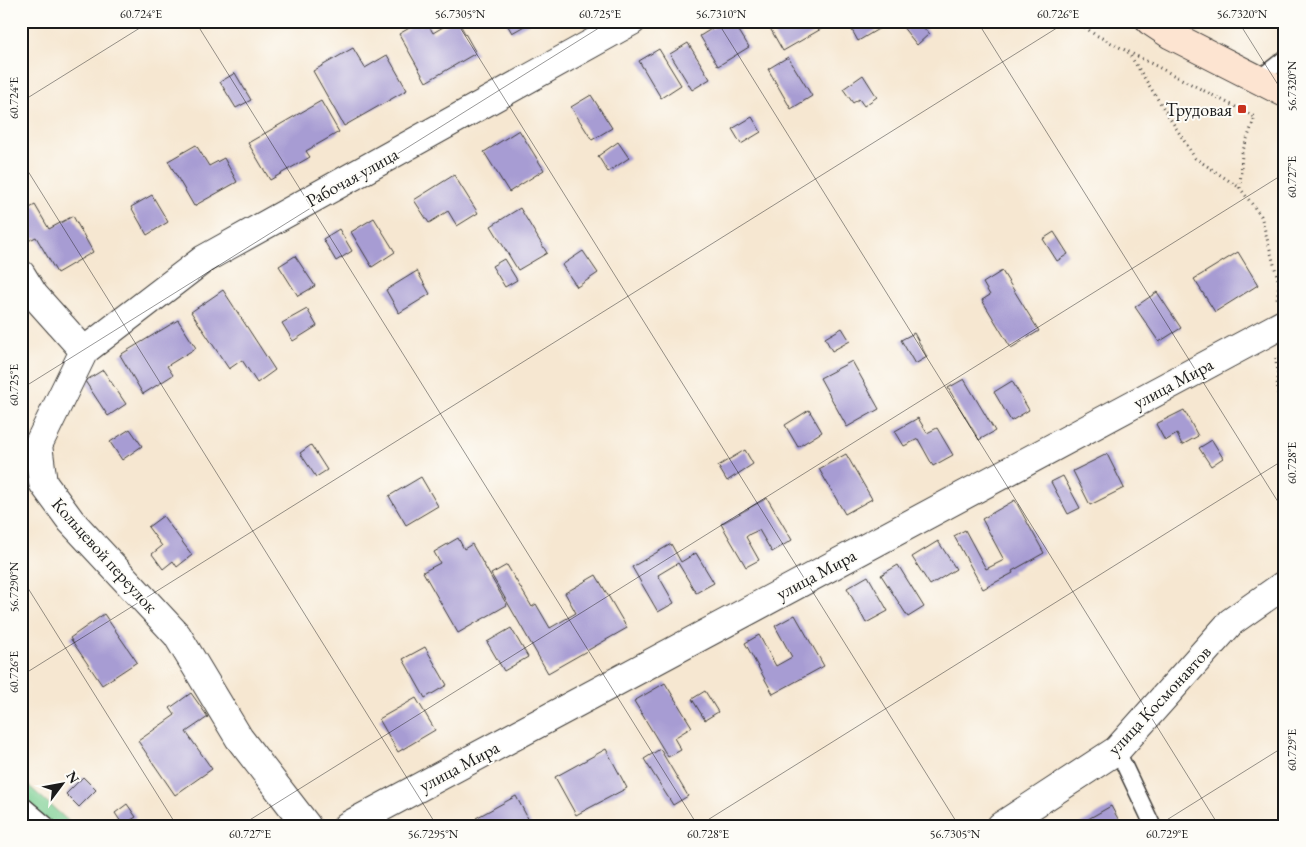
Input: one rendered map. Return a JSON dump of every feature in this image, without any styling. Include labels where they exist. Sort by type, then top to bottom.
[{"type":"main road","points":[[1150,21],[1171,35],[1256,80],[1285,93]]},
{"type":"street","name":"Рабочая улица","points":[[84,351],[204,259],[632,21]]},
{"type":"street","points":[[21,274],[34,295],[84,351]]},
{"type":"street","name":"улица Мира","points":[[347,826],[1280,326]]},
{"type":"street","name":"Кольцевой переулок","points":[[84,351],[38,445],[43,483],[71,521],[177,635],[239,738],[307,826]]},
{"type":"street","name":"улица Космонавтов","points":[[1001,826],[1117,750],[1231,622],[1285,584]]},
{"type":"lane","points":[[1256,80],[1285,58]]},
{"type":"lane","points":[[1117,750],[1153,826]]},
{"type":"lane","points":[[21,803],[48,826]]},
{"type":"path","points":[[1077,21],[1094,34],[1255,117],[1242,153],[1240,188]]},
{"type":"path","points":[[1128,52],[1195,158],[1240,188],[1260,216],[1279,283],[1278,395],[1285,408]]},
{"type":"green space","points":[[21,779],[74,826],[21,826]]},
{"type":"building","points":[[453,21],[458,21],[476,53],[426,82],[399,34],[418,23],[420,26],[427,22],[433,33]]},
{"type":"building","points":[[505,21],[533,21],[512,33]]},
{"type":"building","points":[[724,21],[733,21],[749,47],[718,66],[700,36]]},
{"type":"building","points":[[766,21],[826,21],[828,25],[783,51]]},
{"type":"building","points":[[847,21],[892,21],[858,41]]},
{"type":"building","points":[[898,21],[918,21],[929,34],[917,45]]},
{"type":"building","points":[[688,43],[710,79],[692,90],[670,54]]},
{"type":"building","points":[[353,48],[365,68],[387,55],[407,90],[344,126],[313,71]]},
{"type":"building","points":[[659,49],[681,85],[661,98],[639,61]]},
{"type":"building","points":[[788,57],[812,96],[791,109],[768,69]]},
{"type":"building","points":[[235,73],[251,100],[236,108],[220,82]]},
{"type":"building","points":[[863,75],[877,97],[864,106],[859,99],[853,103],[843,89]]},
{"type":"building","points":[[591,95],[612,128],[592,140],[571,107]]},
{"type":"building","points":[[321,101],[339,132],[306,151],[310,157],[270,180],[248,143]]},
{"type":"building","points":[[752,117],[761,132],[741,144],[732,129]]},
{"type":"building","points":[[519,130],[544,170],[509,192],[484,152]]},
{"type":"building","points":[[618,142],[629,158],[608,172],[598,156]]},
{"type":"building","points":[[196,145],[209,166],[224,158],[237,182],[194,206],[168,161]]},
{"type":"building","points":[[454,175],[478,213],[457,226],[448,211],[429,223],[414,200]]},
{"type":"building","points":[[152,195],[168,222],[147,235],[131,207]]},
{"type":"building","points":[[35,205],[49,229],[73,216],[93,252],[57,273],[36,237],[28,241],[21,229],[21,213]]},
{"type":"building","points":[[520,208],[547,253],[518,270],[491,226]]},
{"type":"building","points":[[374,218],[395,252],[372,267],[351,232]]},
{"type":"building","points":[[339,229],[352,251],[336,261],[323,239]]},
{"type":"building","points":[[1054,232],[1068,254],[1057,261],[1043,239]]},
{"type":"building","points":[[583,251],[598,273],[577,287],[562,265]]},
{"type":"building","points":[[1238,252],[1258,285],[1215,312],[1194,279]]},
{"type":"building","points":[[295,256],[315,286],[298,296],[279,266]]},
{"type":"building","points":[[504,259],[517,280],[505,287],[492,266]]},
{"type":"building","points":[[417,271],[430,294],[399,313],[386,290]]},
{"type":"building","points":[[1002,271],[1039,331],[1011,348],[982,300],[990,295],[983,283]]},
{"type":"building","points":[[223,290],[275,370],[257,383],[242,360],[229,369],[191,312]]},
{"type":"building","points":[[1157,292],[1181,328],[1159,342],[1135,307]]},
{"type":"building","points":[[307,309],[317,326],[293,341],[282,323]]},
{"type":"building","points":[[178,320],[196,348],[167,366],[173,375],[143,394],[120,355]]},
{"type":"building","points":[[842,328],[850,341],[832,351],[825,338]]},
{"type":"building","points":[[914,333],[927,357],[915,364],[901,340]]},
{"type":"building","points":[[852,361],[879,409],[847,427],[820,378]]},
{"type":"building","points":[[103,370],[126,404],[108,416],[85,381]]},
{"type":"building","points":[[964,379],[995,431],[979,440],[948,388]]},
{"type":"building","points":[[1012,381],[1029,410],[1011,421],[994,392]]},
{"type":"building","points":[[809,410],[822,432],[798,447],[785,425]]},
{"type":"building","points":[[1184,410],[1198,436],[1182,445],[1177,434],[1165,441],[1156,424]]},
{"type":"building","points":[[918,418],[927,433],[937,428],[953,455],[933,466],[918,439],[904,446],[895,431]]},
{"type":"building","points":[[130,429],[142,446],[122,460],[110,442]]},
{"type":"building","points":[[1212,440],[1223,458],[1211,466],[1199,448]]},
{"type":"building","points":[[311,445],[327,470],[316,477],[300,453]]},
{"type":"building","points":[[745,450],[753,464],[727,481],[718,466]]},
{"type":"building","points":[[846,454],[872,499],[845,514],[819,469]]},
{"type":"building","points":[[1107,454],[1124,488],[1090,505],[1073,471]]},
{"type":"building","points":[[1063,476],[1080,508],[1068,514],[1051,482]]},
{"type":"building","points":[[421,477],[438,506],[406,525],[389,496]]},
{"type":"building","points":[[767,498],[792,540],[772,552],[759,530],[750,534],[746,537],[759,560],[746,567],[721,524]]},
{"type":"building","points":[[1015,500],[1044,553],[983,589],[954,536],[965,530],[986,569],[1004,560],[982,519]]},
{"type":"building","points":[[163,516],[192,555],[177,567],[173,561],[163,569],[152,554],[162,546],[148,527]]},
{"type":"building","points":[[458,538],[464,549],[472,544],[507,605],[458,633],[423,572],[440,563],[434,552]]},
{"type":"building","points":[[938,541],[956,569],[930,585],[912,557]]},
{"type":"building","points":[[671,544],[681,562],[696,553],[714,583],[696,593],[678,563],[658,575],[674,603],[658,612],[632,567]]},
{"type":"building","points":[[507,565],[532,607],[536,604],[550,628],[576,613],[565,593],[596,575],[627,628],[548,673],[491,574]]},
{"type":"building","points":[[898,565],[924,607],[908,617],[881,575]]},
{"type":"building","points":[[868,576],[888,611],[866,623],[847,588]]},
{"type":"building","points":[[104,614],[137,662],[102,685],[70,638]]},
{"type":"building","points":[[795,615],[824,666],[773,694],[745,643],[759,635],[776,666],[792,657],[775,626]]},
{"type":"building","points":[[511,628],[528,657],[504,671],[487,642]]},
{"type":"building","points":[[425,647],[447,685],[425,698],[403,659]]},
{"type":"building","points":[[665,683],[692,727],[674,738],[681,750],[668,757],[634,701]]},
{"type":"building","points":[[705,691],[718,712],[705,720],[692,699]]},
{"type":"building","points":[[191,693],[208,717],[186,732],[212,769],[175,795],[138,741],[175,715],[170,708]]},
{"type":"building","points":[[416,698],[435,730],[398,752],[379,719]]},
{"type":"building","points":[[606,749],[627,788],[576,815],[555,777]]},
{"type":"building","points":[[660,749],[688,796],[673,805],[644,759]]},
{"type":"building","points":[[83,777],[96,790],[79,807],[66,794]]},
{"type":"building","points":[[516,796],[532,826],[480,826],[476,818]]},
{"type":"building","points":[[127,804],[136,817],[123,825],[115,813]]},
{"type":"building","points":[[1111,806],[1122,826],[1076,826]]},
{"type":"place","name":"Трудовая","points":[[1242,109]]}]
